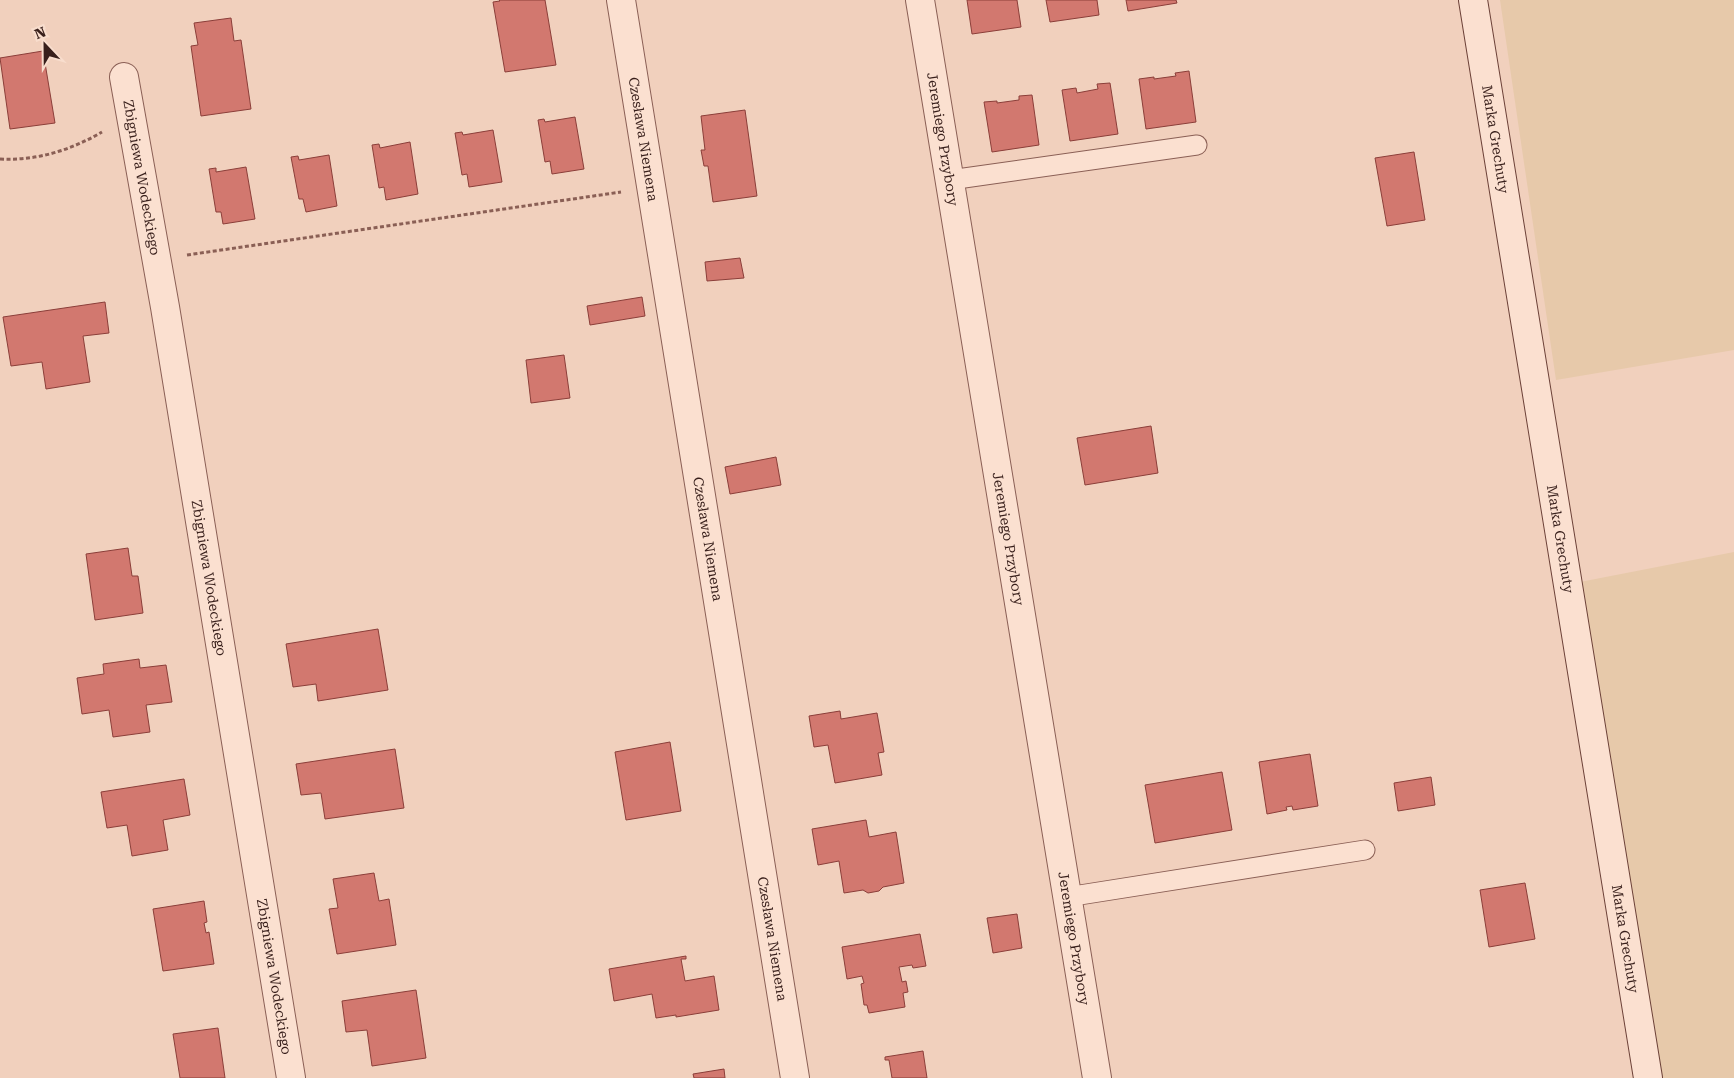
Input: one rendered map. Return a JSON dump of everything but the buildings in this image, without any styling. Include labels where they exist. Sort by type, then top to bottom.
[{"type":"street","name":"Czesława Niemena","points":[[620,0],[796,1078]]},
{"type":"street","name":"Jeremiego Przybory","points":[[920,0],[1097,1078]]},
{"type":"street","name":"Marka Grechuty","points":[[1473,0],[1648,1078]]},
{"type":"street","name":"Zbigniewa Wodeckiego","points":[[124,77],[157,259],[291,1078]]},
{"type":"lane","points":[[950,180],[1197,145]]},
{"type":"lane","points":[[1067,897],[1365,850]]},
{"type":"path","points":[[0,159],[39,157],[63,151],[91,138],[131,115]]},
{"type":"path","points":[[157,259],[651,187]]},
{"type":"shaded area","points":[[1500,0],[1734,0],[1734,350],[1556,380]]},
{"type":"shaded area","points":[[1734,552],[1734,1078],[1657,1078],[1580,582]]}]
